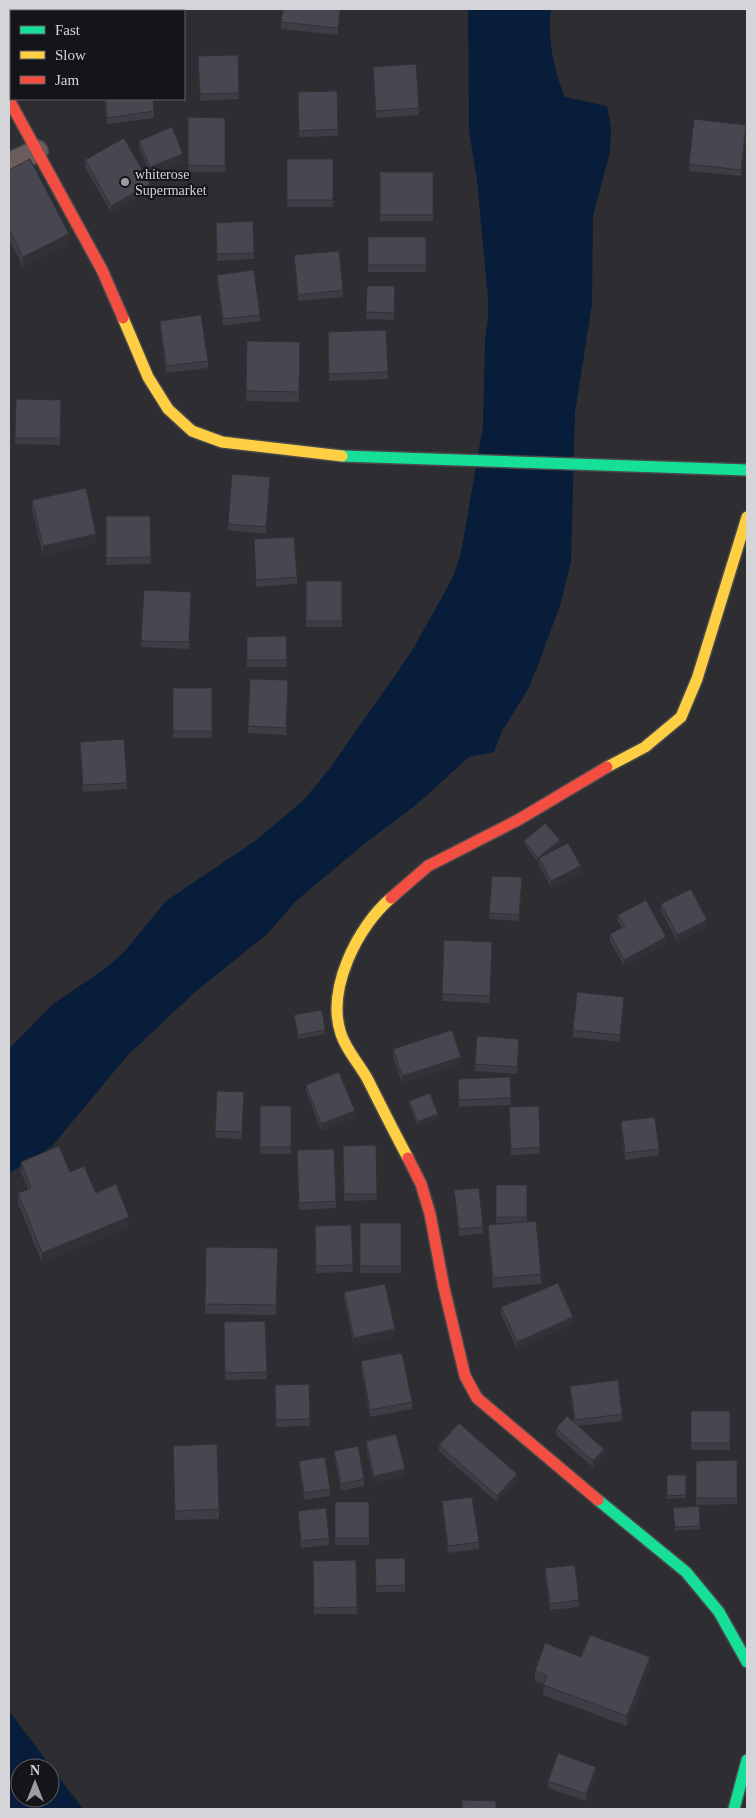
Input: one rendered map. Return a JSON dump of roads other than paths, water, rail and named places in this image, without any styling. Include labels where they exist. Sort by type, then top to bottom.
[{"type":"main road","points":[[9,100],[102,270],[148,377],[168,410],[192,431],[222,442],[332,456],[747,470]]},
{"type":"main road","points":[[747,517],[697,679],[680,717],[645,747],[596,773],[518,820],[428,866],[378,909],[355,945],[342,974],[336,1010],[341,1035],[367,1079],[421,1184],[430,1214],[444,1288],[465,1376],[477,1398],[570,1478],[686,1572],[719,1612],[747,1662]]},
{"type":"main road","points":[[734,1809],[747,1760]]},
{"type":"street","points":[[9,164],[36,150]]},
{"type":"water","points":[[468,9],[551,9],[552,54],[565,97],[607,106],[611,128],[610,152],[593,216],[592,304],[575,413],[571,561],[561,603],[536,670],[527,691],[502,731],[494,752],[469,757],[417,804],[364,844],[296,901],[267,934],[195,992],[127,1056],[53,1145],[9,1173],[9,1049],[53,1004],[106,968],[124,952],[166,901],[255,841],[304,800],[330,768],[412,651],[453,577],[464,536],[483,426],[485,340],[488,319],[488,298],[477,180],[469,130]]},
{"type":"water","points":[[9,1711],[44,1758],[10,1758],[10,1808],[60,1808],[60,1779],[83,1809],[9,1809]]},
{"type":"place","name":"whiterose Supermarket","points":[[125,182]]}]
